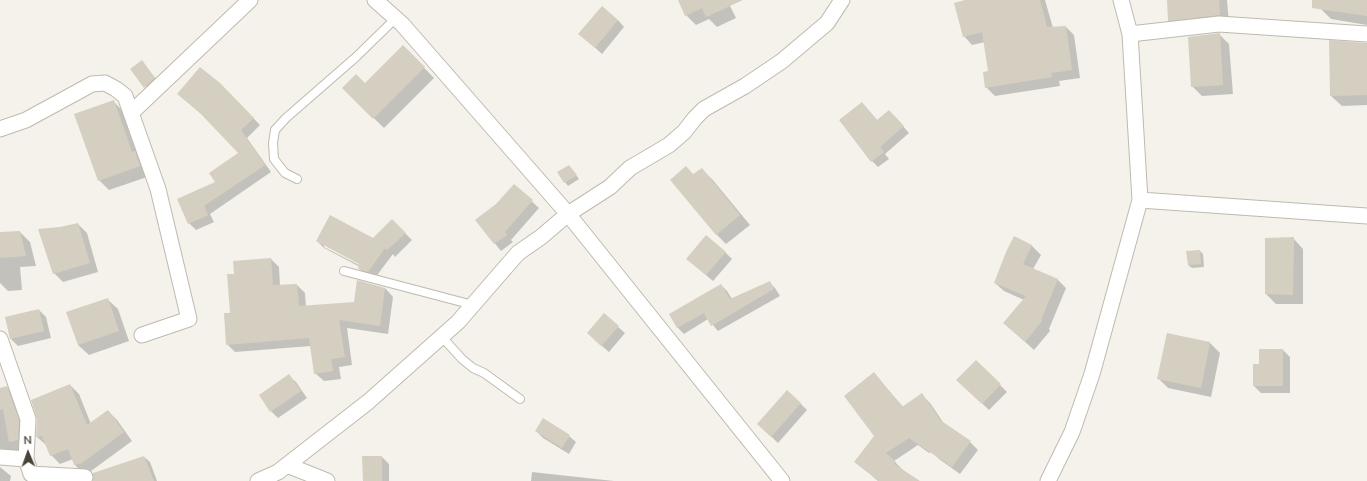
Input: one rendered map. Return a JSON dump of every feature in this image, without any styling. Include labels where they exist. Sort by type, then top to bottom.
[{"type":"street","points":[[131,113],[250,0]]},
{"type":"street","points":[[375,0],[396,18],[568,214],[782,481]]},
{"type":"street","points":[[258,481],[278,472],[368,402],[458,322],[518,253],[541,237],[568,214],[610,187],[630,168],[669,145],[684,132],[704,109],[745,86],[782,61],[827,23],[842,0]]},
{"type":"street","points":[[1048,481],[1072,432],[1092,374],[1140,200],[1130,34],[1121,0]]},
{"type":"street","points":[[1130,34],[1219,24],[1367,34]]},
{"type":"street","points":[[0,129],[26,120],[92,84],[105,83],[125,96],[158,189],[189,319],[142,335]]},
{"type":"street","points":[[1140,200],[1367,216]]},
{"type":"street","points":[[0,339],[28,419],[26,459],[31,474],[85,477]]},
{"type":"street","points":[[0,457],[26,459]]},
{"type":"street","points":[[287,465],[327,481]]},
{"type":"lane","points":[[297,179],[285,173],[274,159],[273,143],[275,130],[286,118],[356,58],[396,18]]},
{"type":"lane","points":[[344,271],[473,305]]},
{"type":"lane","points":[[442,337],[462,359],[473,368],[484,373],[520,399]]},
{"type":"building","points":[[678,0],[743,0],[706,17],[702,8],[685,16]]},
{"type":"building","points":[[965,0],[1040,0],[1047,27],[1066,26],[1072,70],[1051,73],[1052,77],[985,88],[983,72],[988,71],[982,32],[963,37],[954,3]]},
{"type":"building","points":[[1167,0],[1219,0],[1220,15],[1168,21]]},
{"type":"building","points":[[1312,0],[1367,0],[1367,16],[1312,8]]},
{"type":"building","points":[[602,6],[618,20],[595,48],[578,34]]},
{"type":"building","points":[[1220,33],[1223,85],[1191,87],[1188,37]]},
{"type":"building","points":[[1329,40],[1367,43],[1367,95],[1330,96]]},
{"type":"building","points":[[403,45],[425,67],[373,119],[342,88],[356,74],[365,83]]},
{"type":"building","points":[[142,60],[155,78],[144,88],[130,69]]},
{"type":"building","points":[[200,67],[220,83],[254,118],[241,130],[265,165],[204,206],[208,215],[188,224],[177,199],[215,182],[209,173],[238,153],[200,113],[177,94]]},
{"type":"building","points":[[114,100],[132,152],[135,151],[140,166],[98,181],[74,114]]},
{"type":"building","points":[[862,102],[877,120],[889,110],[904,126],[880,147],[884,152],[871,162],[839,120]]},
{"type":"building","points":[[569,165],[577,175],[564,183],[557,172]]},
{"type":"building","points":[[686,166],[693,174],[702,168],[740,215],[716,235],[670,180]]},
{"type":"building","points":[[514,184],[533,200],[505,232],[507,235],[494,244],[475,220],[496,204]]},
{"type":"building","points":[[330,215],[373,238],[392,219],[406,233],[387,250],[385,248],[368,272],[358,269],[359,264],[316,241]]},
{"type":"building","points":[[78,223],[90,263],[53,274],[38,229],[60,227]]},
{"type":"building","points":[[20,231],[26,256],[0,258],[0,232]]},
{"type":"building","points":[[706,235],[726,252],[706,275],[686,259]]},
{"type":"building","points":[[1014,236],[1032,245],[1023,264],[1058,279],[1041,320],[1042,321],[1025,342],[1003,323],[1026,296],[994,283]]},
{"type":"building","points":[[1294,237],[1293,295],[1265,294],[1265,238]]},
{"type":"building","points":[[1200,250],[1201,264],[1188,265],[1186,251]]},
{"type":"building","points":[[271,258],[273,285],[297,284],[299,306],[354,302],[357,280],[385,288],[380,326],[339,320],[345,357],[331,359],[333,371],[314,374],[309,338],[226,345],[224,313],[230,313],[227,274],[234,274],[233,261]]},
{"type":"building","points":[[770,281],[774,289],[711,326],[704,313],[677,328],[669,314],[721,284],[730,299]]},
{"type":"building","points":[[108,298],[119,331],[78,345],[66,312]]},
{"type":"building","points":[[39,309],[44,331],[10,339],[5,317]]},
{"type":"building","points":[[604,313],[619,326],[601,346],[587,333]]},
{"type":"building","points":[[1167,333],[1210,342],[1201,388],[1157,379]]},
{"type":"building","points":[[1259,349],[1283,349],[1283,386],[1253,386],[1253,364],[1259,364]]},
{"type":"building","points":[[976,360],[1001,384],[982,404],[956,380]]},
{"type":"building","points":[[874,372],[902,407],[922,393],[940,420],[971,441],[952,467],[909,438],[886,453],[896,462],[894,464],[920,481],[879,481],[854,462],[874,436],[844,396]]},
{"type":"building","points":[[289,374],[301,391],[270,412],[259,395]]},
{"type":"building","points":[[70,384],[87,425],[108,410],[124,432],[82,463],[74,465],[68,449],[50,456],[42,436],[36,437],[37,419],[31,400]]},
{"type":"building","points":[[7,386],[19,420],[18,440],[9,442],[3,409],[0,410],[0,388]]},
{"type":"building","points":[[787,390],[801,403],[771,437],[757,424]]},
{"type":"building","points":[[543,418],[570,435],[562,448],[535,431]]},
{"type":"building","points":[[144,456],[154,481],[93,481],[93,473]]},
{"type":"building","points":[[362,456],[382,456],[382,481],[363,481]]}]
